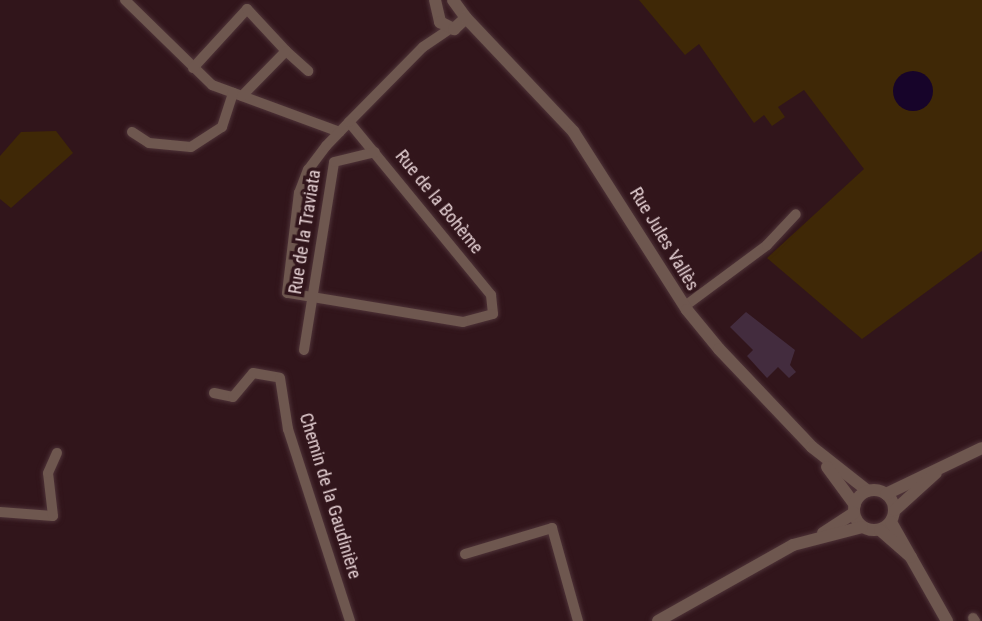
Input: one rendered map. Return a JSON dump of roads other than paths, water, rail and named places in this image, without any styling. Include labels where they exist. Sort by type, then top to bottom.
[{"type":"street","points":[[127,1],[193,68],[237,94],[340,132]]},
{"type":"street","points":[[423,47],[438,10],[454,1],[458,25]]},
{"type":"street","points":[[193,68],[247,9],[308,71]]},
{"type":"street","points":[[438,10],[458,25]]},
{"type":"street","points":[[313,298],[286,293],[299,193],[308,170],[349,121],[423,47],[458,25]]},
{"type":"street","name":"Rue Jules Vallès","points":[[458,25],[493,44],[596,163],[685,306],[812,447],[855,509],[862,527]]},
{"type":"street","points":[[132,132],[170,148],[199,143],[222,127],[237,94],[286,51]]},
{"type":"street","name":"Rue de la Bohème","points":[[313,298],[463,322],[486,319],[496,308],[349,121]]},
{"type":"street","name":"Rue de la Traviata","points":[[304,350],[334,162],[375,152]]},
{"type":"street","points":[[685,306],[766,245],[796,214]]},
{"type":"street","name":"Chemin de la Gaudinière","points":[[214,393],[233,397],[253,373],[281,378],[288,429],[350,621]]},
{"type":"street","name":"Rue Jules Vallès","points":[[812,447],[868,491]]},
{"type":"street","points":[[658,621],[817,537],[855,509],[868,491],[886,494],[982,448]]},
{"type":"street","points":[[0,512],[53,516],[48,473],[57,453]]},
{"type":"street","points":[[817,537],[888,521],[941,468]]},
{"type":"street","points":[[886,494],[888,521],[917,562],[947,621]]},
{"type":"street","points":[[465,554],[552,528],[578,621]]}]
